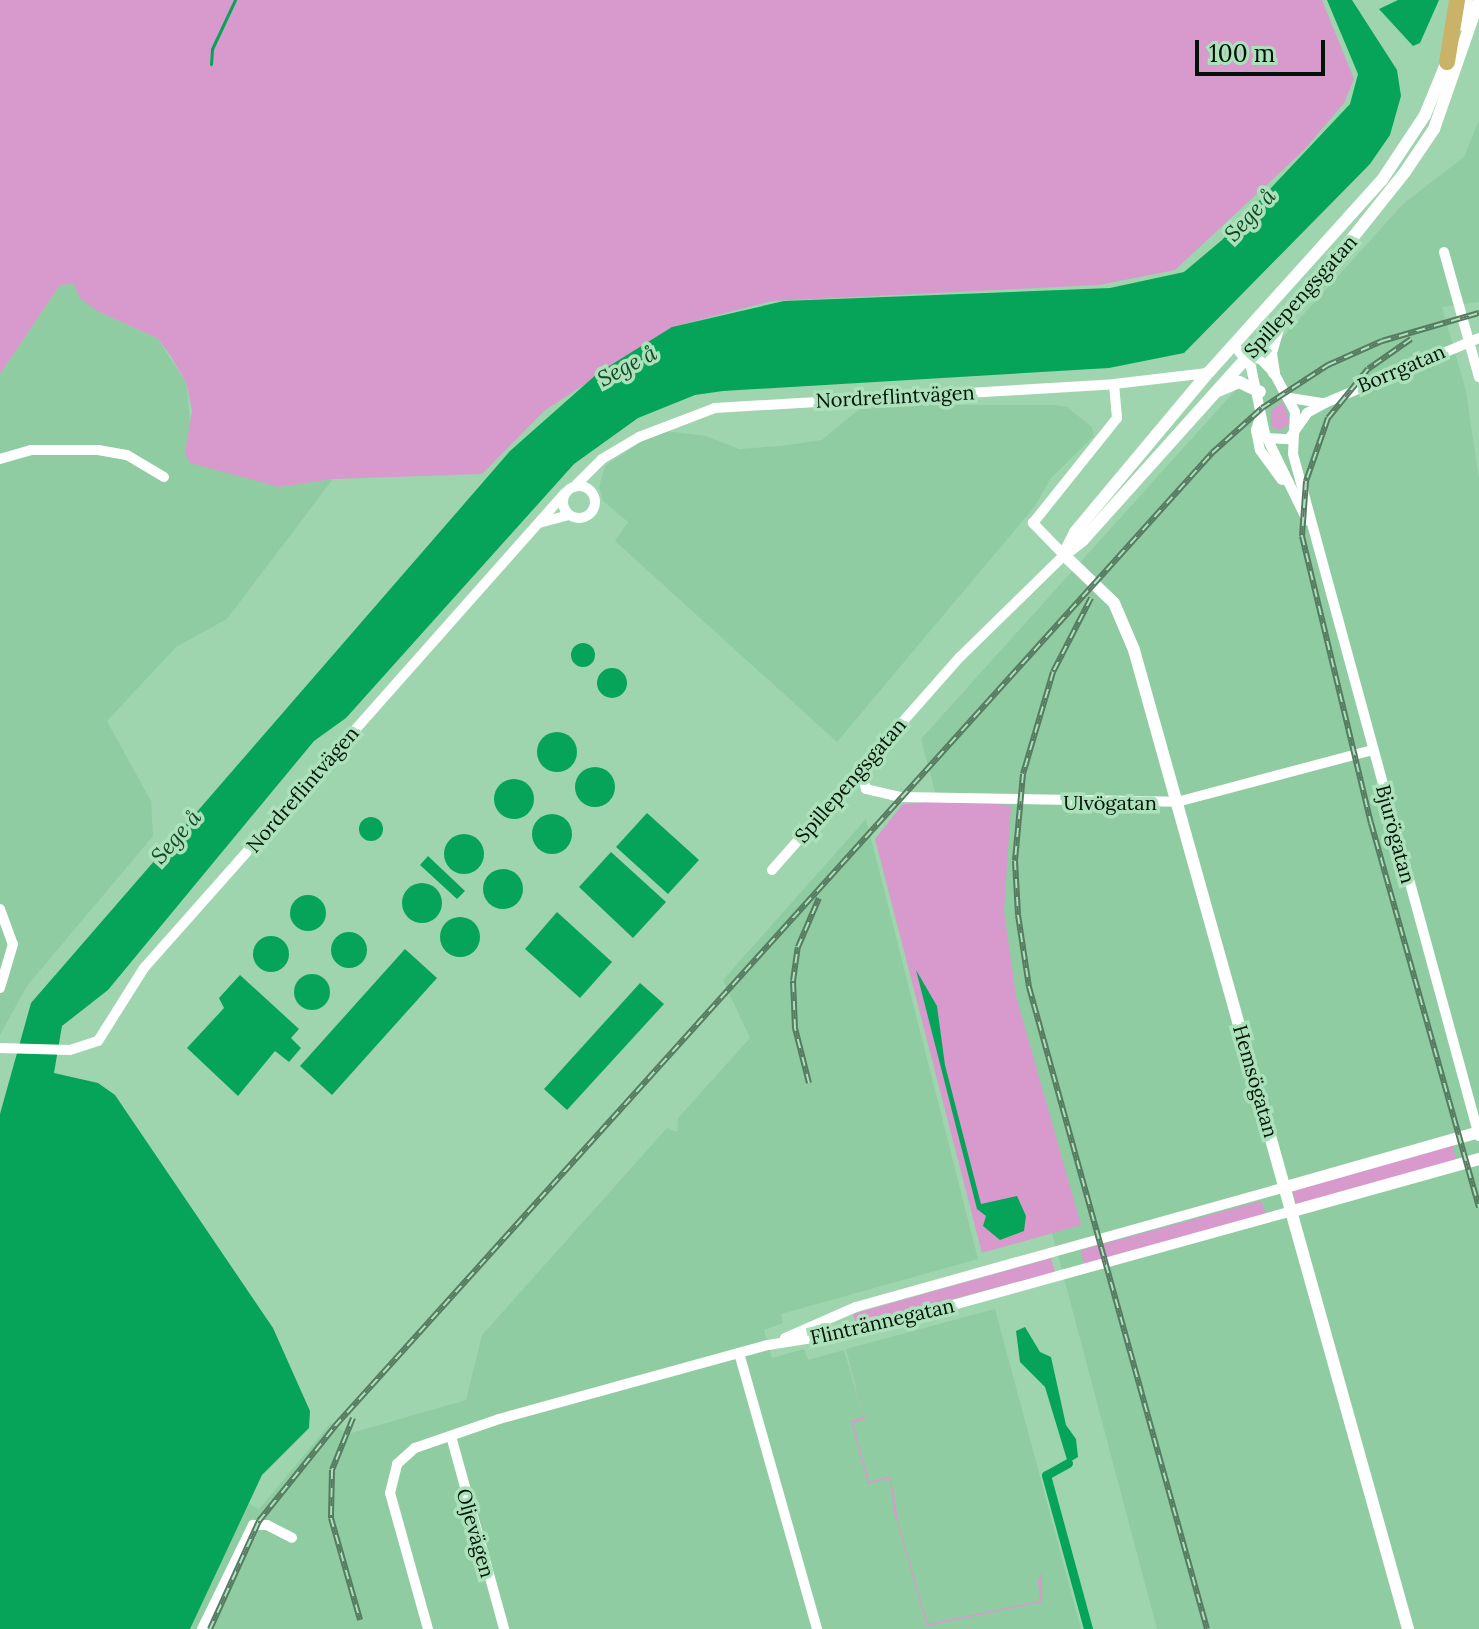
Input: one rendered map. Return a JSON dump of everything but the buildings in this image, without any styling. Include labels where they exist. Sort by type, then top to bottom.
[{"type":"highway","points":[[1447,62],[1457,0]]},
{"type":"street","name":"Spillepengsgatan","points":[[1064,555],[1075,532],[1209,372],[1382,180],[1420,125],[1447,62],[1466,0]]},
{"type":"street","name":"Spillepengsgatan","points":[[772,870],[859,766],[1064,555],[1215,392],[1371,216],[1434,129],[1479,0]]},
{"type":"street","points":[[1444,252],[1474,339],[1479,377]]},
{"type":"street","points":[[1274,373],[1273,339],[1284,314]]},
{"type":"street","name":"Borrgatan","points":[[1267,438],[1284,441],[1307,413],[1325,403],[1474,339]]},
{"type":"street","name":"Bjurögatan","points":[[1234,345],[1246,356],[1260,392],[1267,438],[1289,489],[1313,532]]},
{"type":"street","name":"Bjurögatan","points":[[1246,356],[1261,359],[1290,398],[1295,431],[1293,454],[1313,532],[1479,1133]]},
{"type":"street","name":"Nordreflintvägen","points":[[0,1048],[70,1050],[98,1041],[144,968],[537,523],[595,467],[639,437],[715,408],[1114,384],[1209,372]]},
{"type":"street","points":[[1215,392],[1239,382],[1260,392]]},
{"type":"street","points":[[1064,555],[1033,523],[1117,418],[1114,384]]},
{"type":"street","points":[[1290,398],[1325,403]]},
{"type":"street","name":"Bjurögatan","points":[[1262,411],[1256,430],[1260,450],[1289,489]]},
{"type":"street","points":[[0,459],[31,450],[98,450],[127,455],[164,477]]},
{"type":"street","points":[[537,523],[568,515],[580,519],[590,514],[595,467]]},
{"type":"street","points":[[568,515],[562,503],[570,490],[593,494]]},
{"type":"street","name":"Hemsögatan","points":[[1064,555],[1121,614],[1293,1211],[1408,1629]]},
{"type":"street","name":"Ulvögatan","points":[[859,766],[866,789],[902,797],[1177,802],[1373,750]]},
{"type":"street","points":[[0,909],[13,944],[0,988]]},
{"type":"street","name":"Flintrännegatan","points":[[768,1345],[856,1307],[1479,1133]]},
{"type":"street","name":"Flintrännegatan","points":[[768,1345],[863,1330],[1479,1159]]},
{"type":"street","points":[[428,1629],[390,1493],[397,1464],[406,1454],[451,1436],[768,1345]]},
{"type":"street","points":[[739,1353],[817,1629]]},
{"type":"street","name":"Oljevägen","points":[[451,1436],[504,1629]]},
{"type":"street","points":[[202,1629],[253,1525],[267,1525],[292,1538]]},
{"type":"shaded area","points":[[0,0],[1322,0],[1354,79],[1344,103],[1304,150],[1175,270],[1099,285],[772,301],[672,327],[544,411],[482,474],[333,479],[279,487],[190,463],[185,453],[192,411],[186,382],[170,355],[157,338],[97,311],[80,298],[74,284],[60,285],[0,374]]},
{"type":"shaded area","points":[[1479,120],[1479,302],[1442,307],[1466,391],[1479,479],[1479,1629],[1157,1629],[921,739],[1403,204],[1464,157]]},
{"type":"shaded area","points":[[74,284],[97,311],[157,338],[186,382],[191,426],[279,487],[333,479],[227,619],[176,647],[107,721],[151,801],[153,836],[27,986],[0,1035],[0,374],[60,285]]},
{"type":"shaded area","points":[[1283,402],[1290,423],[1279,431],[1271,426],[1271,410]]},
{"type":"shaded area","points":[[864,405],[1055,405],[1067,407],[1092,427],[1094,436],[1051,478],[1035,506],[837,742],[615,541],[628,522],[603,501],[599,487],[605,466],[658,430],[706,436],[739,449],[780,446],[822,440]]},
{"type":"shaded area","points":[[934,801],[1011,805],[1004,911],[1016,996],[1081,1225],[982,1253],[875,839],[903,804]]},
{"type":"shaded area","points":[[866,819],[978,1259],[781,1314],[783,1323],[764,1330],[772,1358],[804,1349],[808,1360],[844,1350],[863,1416],[846,1349],[995,1309],[1081,1629],[190,1629],[248,1503],[259,1509],[331,1423],[348,1434],[466,1400],[482,1335],[667,1128],[677,1132],[678,1118],[750,1038],[723,980]]},
{"type":"shaded area","points":[[1453,1145],[1456,1160],[1296,1205],[1293,1191]]},
{"type":"shaded area","points":[[1261,1201],[1266,1214],[1084,1265],[1081,1250]]},
{"type":"shaded area","points":[[1051,1258],[1055,1272],[856,1325],[853,1314]]},
{"type":"shaded area","points":[[844,1350],[865,1419],[853,1423],[869,1482],[890,1476],[898,1522],[928,1624],[1040,1601],[1038,1582],[1042,1570],[1042,1602],[927,1626],[894,1512],[890,1478],[868,1484],[851,1421],[864,1417]]},
{"type":"water","name":"Sege å","points":[[1327,0],[1352,0],[1397,70],[1401,96],[1390,135],[1370,164],[1184,353],[1109,368],[723,391],[695,395],[638,418],[574,464],[346,718],[314,741],[108,990],[62,1026],[54,1073],[98,1083],[115,1095],[273,1328],[310,1411],[309,1428],[262,1475],[190,1629],[0,1629],[0,1114],[31,1003],[510,451],[598,373],[672,327],[784,301],[1110,288],[1184,272],[1222,240],[1350,104],[1358,74]]},
{"type":"water","points":[[1398,0],[1439,0],[1420,43],[1413,46],[1379,9]]},
{"type":"water","points":[[578,643],[588,643],[595,650],[595,660],[588,667],[578,667],[571,660],[571,650]]},
{"type":"water","points":[[612,668],[623,672],[627,683],[623,694],[612,698],[601,694],[597,683],[601,672]]},
{"type":"water","points":[[557,732],[571,738],[577,752],[571,766],[557,772],[543,766],[537,752],[543,738]]},
{"type":"water","points":[[595,767],[609,773],[615,787],[609,801],[595,807],[581,801],[575,787],[581,773]]},
{"type":"water","points":[[514,779],[528,785],[534,799],[528,813],[514,819],[500,813],[494,799],[500,785]]},
{"type":"water","points":[[647,813],[699,860],[668,894],[616,847]]},
{"type":"water","points":[[552,814],[566,820],[572,834],[566,848],[552,854],[538,848],[532,834],[538,820]]},
{"type":"water","points":[[371,817],[382,824],[383,829],[376,840],[371,841],[360,834],[359,829],[366,818]]},
{"type":"water","points":[[464,834],[478,840],[484,854],[478,868],[464,874],[450,868],[444,854],[450,840]]},
{"type":"water","points":[[611,852],[666,902],[633,938],[579,887]]},
{"type":"water","points":[[428,856],[465,891],[457,899],[420,865]]},
{"type":"water","points":[[503,869],[517,875],[523,889],[517,903],[503,909],[489,903],[483,889],[489,875]]},
{"type":"water","points":[[422,883],[436,889],[442,903],[436,917],[422,923],[408,917],[402,903],[408,889]]},
{"type":"water","points":[[308,895],[321,900],[326,913],[321,926],[308,931],[295,926],[290,913],[295,900]]},
{"type":"water","points":[[557,912],[612,962],[580,998],[525,949]]},
{"type":"water","points":[[460,917],[474,923],[480,937],[474,951],[460,957],[446,951],[440,937],[446,923]]},
{"type":"water","points":[[349,932],[362,937],[367,950],[362,963],[349,968],[336,963],[331,950],[336,937]]},
{"type":"water","points":[[271,936],[284,941],[289,954],[284,967],[271,972],[258,967],[253,954],[258,941]]},
{"type":"water","points":[[405,949],[437,978],[332,1095],[300,1066]]},
{"type":"water","points":[[916,970],[937,1006],[945,1065],[981,1204],[1017,1196],[1026,1216],[1024,1231],[1000,1240],[983,1226],[986,1216],[977,1209]]},
{"type":"water","points":[[312,974],[325,979],[330,992],[325,1005],[312,1010],[299,1005],[294,992],[299,979]]},
{"type":"water","points":[[240,975],[299,1029],[291,1038],[301,1048],[289,1062],[275,1051],[238,1096],[187,1048],[224,1008],[219,998]]},
{"type":"water","points":[[640,983],[664,1004],[567,1110],[544,1089]]},
{"type":"water","points":[[1025,1327],[1040,1352],[1051,1357],[1066,1425],[1076,1439],[1078,1457],[1068,1463],[1045,1387],[1020,1362],[1016,1331]]},
{"type":"waterway","points":[[211,64],[212,49],[235,0]]},
{"type":"waterway","points":[[1068,1463],[1046,1475],[1088,1629]]},
{"type":"railway","points":[[210,1629],[259,1521],[335,1426],[1212,453],[1262,408],[1328,365],[1382,341],[1479,313]]},
{"type":"railway","points":[[1411,339],[1368,369],[1328,418],[1306,481],[1302,536],[1371,823],[1479,1207]]},
{"type":"railway","points":[[1091,598],[1053,672],[1023,774],[1015,861],[1018,915],[1029,987],[1207,1629]]},
{"type":"railway","points":[[809,1083],[795,1028],[793,981],[798,947],[819,898]]},
{"type":"railway","points":[[353,1418],[332,1470],[331,1518],[360,1620]]}]
